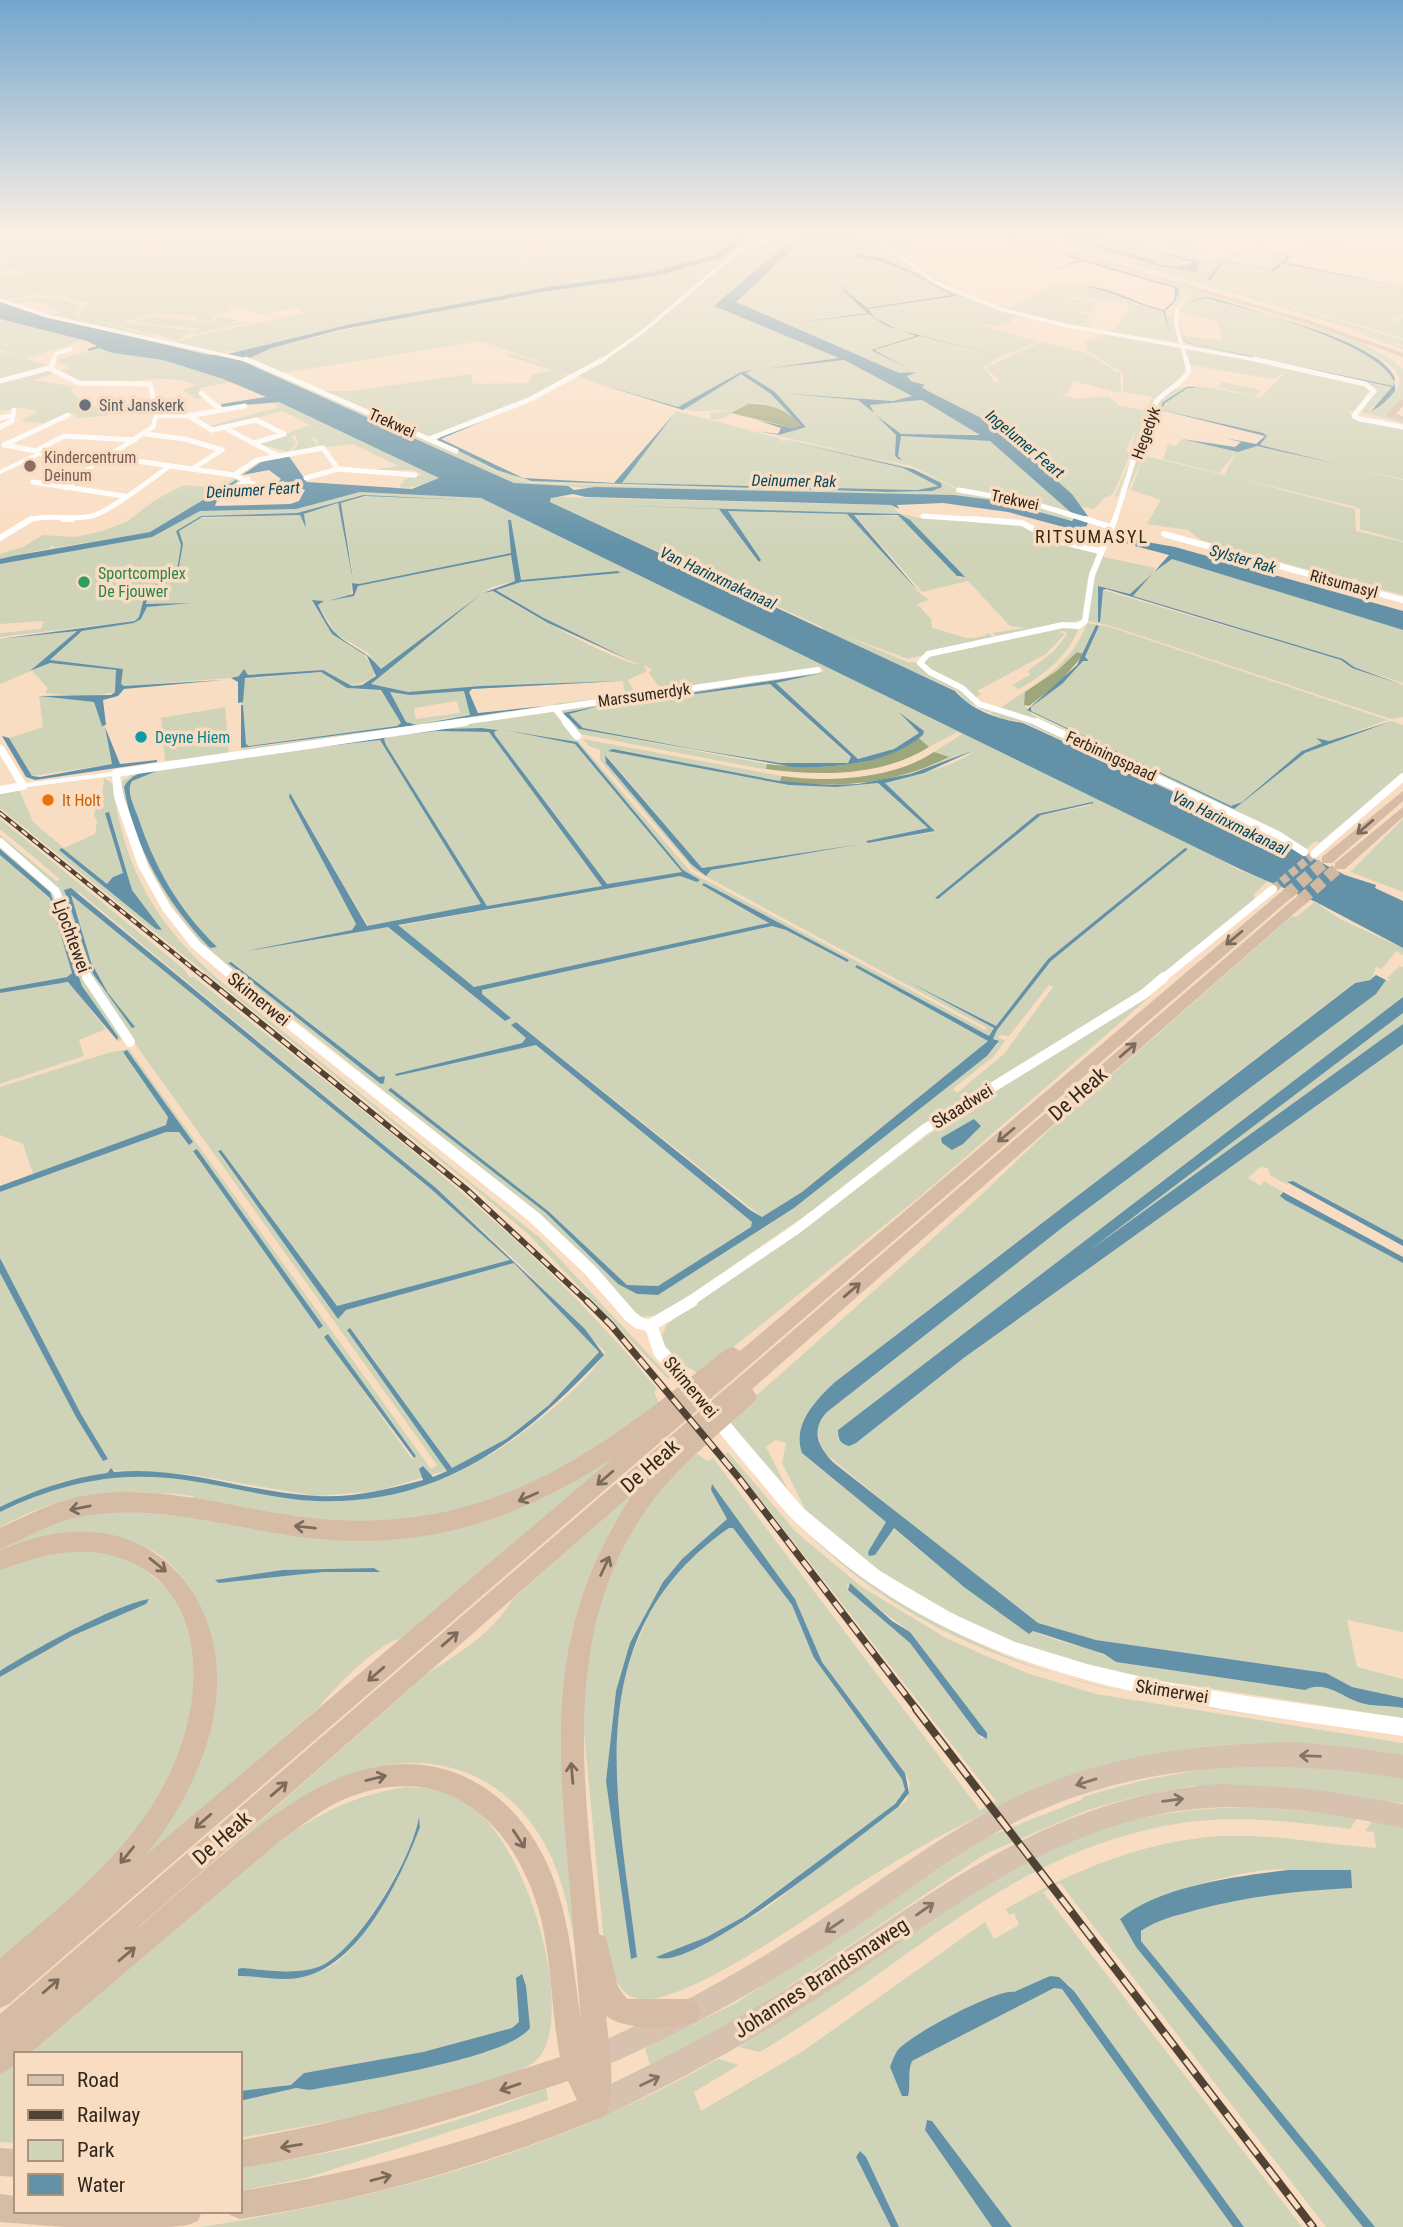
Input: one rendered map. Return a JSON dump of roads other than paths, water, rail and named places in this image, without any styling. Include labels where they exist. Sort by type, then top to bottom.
[{"type":"highway","points":[[1352,338],[1401,364]]},
{"type":"highway","points":[[1365,338],[1403,351]]},
{"type":"highway","points":[[1365,338],[1403,351]]},
{"type":"highway","points":[[1400,419],[1403,402]]},
{"type":"highway","points":[[1327,860],[1403,794]]},
{"type":"highway","points":[[1340,866],[1403,811]]},
{"type":"highway","name":"De Heak","points":[[0,2031],[1286,895]]},
{"type":"highway","points":[[0,1539],[62,1511],[115,1502],[177,1504],[299,1527],[361,1531],[398,1530],[478,1515],[520,1501],[585,1468],[642,1428],[752,1339],[793,1329]]},
{"type":"highway","points":[[586,2060],[582,1890],[570,1722],[575,1655],[594,1589],[620,1534],[644,1496],[666,1470],[768,1376],[793,1329]]},
{"type":"highway","name":"De Heak","points":[[0,1995],[793,1329]]},
{"type":"highway","points":[[0,1560],[45,1545],[72,1541],[98,1541],[141,1553],[163,1569],[182,1589],[196,1612],[206,1671],[198,1730],[190,1757],[172,1794],[129,1853],[97,1889],[0,1975]]},
{"type":"highway","points":[[0,2061],[271,1832],[308,1807],[349,1786],[388,1775],[406,1774],[436,1777],[473,1789],[500,1814],[526,1852],[541,1880],[554,1920],[595,2106]]},
{"type":"highway","points":[[582,1890],[595,1929],[605,1993],[614,2008],[628,2015],[688,2012]]},
{"type":"highway","name":"Johannes Brandsmaweg","points":[[242,2154],[314,2142],[385,2125],[586,2060]]},
{"type":"highway","name":"Johannes Brandsmaweg","points":[[242,2205],[291,2199],[386,2177],[480,2150],[595,2106]]},
{"type":"highway","points":[[70,2213],[137,2216],[168,2213]]},
{"type":"main road","name":"Johannes Brandsmaweg","points":[[586,2060],[688,2012],[820,1936],[978,1829],[1076,1784],[1149,1765],[1206,1756],[1329,1756],[1403,1767]]},
{"type":"main road","name":"Johannes Brandsmaweg","points":[[595,2106],[677,2069],[704,2053],[820,1982],[1005,1857],[1089,1821],[1164,1801],[1219,1796],[1287,1799],[1403,1816]]},
{"type":"street","name":"Trekwei","points":[[145,338],[227,353],[248,360],[429,439],[526,400],[587,369],[635,338]]},
{"type":"street","points":[[1144,338],[1365,384],[1374,391],[1356,413],[1400,419]]},
{"type":"street","points":[[1180,338],[1189,371],[1182,383],[1191,385]]},
{"type":"street","points":[[51,368],[56,354],[71,349]]},
{"type":"street","points":[[1,381],[51,368],[79,383],[148,383],[157,415],[153,428],[146,434],[105,458],[92,461],[2,445]]},
{"type":"street","name":"Hegedyk","points":[[1108,533],[1156,402],[1182,383]]},
{"type":"street","points":[[201,393],[221,410]]},
{"type":"street","points":[[157,415],[188,416],[245,406]]},
{"type":"street","points":[[0,418],[12,413],[12,421],[0,427]]},
{"type":"street","points":[[2,445],[68,415]]},
{"type":"street","points":[[188,416],[212,430]]},
{"type":"street","points":[[196,442],[212,430],[227,429],[256,420],[284,434],[254,443]]},
{"type":"street","points":[[65,429],[55,434],[135,440]]},
{"type":"street","points":[[227,429],[278,456]]},
{"type":"street","points":[[146,434],[196,442],[222,450],[192,469]]},
{"type":"street","points":[[0,472],[64,436]]},
{"type":"street","points":[[429,439],[456,451]]},
{"type":"street","points":[[234,475],[255,460],[323,448],[338,469]]},
{"type":"street","points":[[67,488],[92,466],[92,461]]},
{"type":"street","points":[[136,461],[234,475],[248,479],[263,491]]},
{"type":"street","points":[[0,538],[32,518],[69,520],[90,517],[170,466]]},
{"type":"street","points":[[306,478],[338,469],[415,475]]},
{"type":"street","points":[[248,479],[229,492],[291,491]]},
{"type":"street","points":[[33,482],[124,496]]},
{"type":"street","name":"Trekwei","points":[[959,490],[1032,503],[1092,522],[1108,533]]},
{"type":"street","points":[[923,516],[1026,524],[1055,540],[1100,551],[1108,533]]},
{"type":"street","name":"Ritsumasyl","points":[[1164,534],[1403,600]]},
{"type":"street","name":"Ferbiningspaad","points":[[1100,551],[1090,581],[1085,621],[1078,625],[1063,625],[1008,636],[922,657],[920,663],[926,670],[962,688],[973,701],[1048,727],[1278,835],[1304,852]]},
{"type":"street","name":"Marssumerdyk","points":[[116,773],[818,670]]},
{"type":"street","points":[[555,708],[578,736]]},
{"type":"street","points":[[0,747],[23,786]]},
{"type":"street","points":[[0,790],[116,773]]},
{"type":"street","name":"Skimerwei","points":[[116,773],[119,797],[143,866],[167,909],[195,944],[264,1003],[534,1217],[590,1270],[631,1317],[640,1324],[651,1325],[659,1350],[780,1496],[847,1557],[921,1608],[984,1639],[1072,1672],[1145,1688],[1403,1727]]},
{"type":"street","points":[[1314,854],[1403,777]]},
{"type":"street","name":"Ljochtewei","points":[[0,842],[56,891],[85,975],[130,1042]]},
{"type":"street","name":"Skaadwei","points":[[651,1325],[665,1319],[798,1228],[925,1129],[1144,995],[1286,895]]},
{"type":"water","name":"Van Harinxmakanaal","points":[[75,338],[137,338],[209,355],[224,355],[294,338],[309,338],[272,348],[242,361],[514,483],[568,486],[574,490],[595,487],[954,495],[1000,501],[1072,521],[1075,516],[990,441],[901,436],[898,456],[902,460],[898,459],[895,455],[896,435],[876,415],[901,434],[980,435],[922,400],[870,405],[874,413],[858,400],[779,393],[893,401],[912,396],[844,360],[756,370],[839,358],[791,338],[818,338],[899,373],[917,372],[907,376],[911,381],[925,385],[922,387],[926,390],[993,424],[1072,494],[1090,519],[1086,527],[1102,534],[1175,547],[1403,611],[1403,630],[1172,559],[1154,572],[1169,555],[1008,512],[943,503],[897,505],[899,509],[891,505],[586,497],[573,494],[551,498],[550,502],[955,691],[986,713],[1023,723],[1274,838],[1345,875],[1376,885],[1375,888],[1403,901],[1403,948],[1316,902],[1242,870],[481,498],[360,492],[296,509],[200,511],[152,537],[0,564],[0,559],[13,556],[150,532],[236,480],[238,481],[220,493],[215,506],[290,504],[299,501],[305,490],[283,481],[278,482],[281,479],[269,470],[242,475],[261,462],[288,455],[307,482],[412,489],[439,478],[279,402],[222,407],[221,404],[266,397],[223,379],[163,360],[113,353],[99,348],[89,351],[87,349],[97,346]]},
{"type":"water","points":[[914,338],[874,350],[911,370],[871,350]]},
{"type":"water","points":[[1184,338],[1188,343],[1393,385],[1393,394],[1371,411],[1392,387],[1187,343]]},
{"type":"water","points":[[1331,338],[1364,350],[1383,364],[1395,378],[1393,385],[1391,375],[1348,345]]},
{"type":"water","points":[[753,370],[745,373],[775,392],[806,427],[779,435],[757,431],[778,434],[781,428],[757,420],[792,428],[801,426],[771,394],[741,374],[683,410],[590,381],[678,407],[741,372]]},
{"type":"water","points":[[1187,387],[1165,403],[1162,410],[1263,433],[1267,436],[1260,445],[1337,464],[1257,446],[1238,452],[1182,439],[1235,447],[1241,442],[1225,438],[1256,444],[1265,436],[1165,411],[1158,414],[1163,402]]},
{"type":"water","points":[[674,414],[622,483],[917,490],[938,486],[903,468],[787,441],[913,469],[941,483],[942,487],[932,491],[888,492],[532,481],[497,470],[437,440],[483,421],[441,439],[523,478],[614,483]]},
{"type":"water","points":[[363,495],[468,500],[365,496],[341,503],[353,580],[338,503],[304,514],[306,528],[300,515],[202,517],[179,531],[183,544],[177,578],[172,580],[176,577],[181,545],[176,531],[201,516],[297,513]]},
{"type":"water","points":[[594,505],[900,514],[910,520],[965,577],[957,576],[898,515],[854,515],[920,593],[847,514],[728,511],[761,560],[759,562],[719,509]]},
{"type":"water","points":[[508,520],[511,520],[521,580],[618,571],[620,573],[521,582],[496,590],[542,617],[638,664],[548,623],[493,591],[483,593],[515,581],[511,555],[358,586],[354,596],[328,601],[353,594],[352,583],[359,584],[511,553]]},
{"type":"water","points":[[1152,574],[1133,596],[1343,659],[1354,667],[1403,685],[1352,668],[1341,660],[1106,589],[1103,590],[1098,622],[1098,586],[1130,594]]},
{"type":"water","points":[[160,584],[150,587],[146,604],[191,603],[147,607],[141,619],[134,623],[82,631],[50,660],[123,669],[121,684],[124,686],[223,680],[124,689],[118,696],[103,700],[106,725],[102,726],[94,702],[39,696],[111,695],[115,692],[116,670],[50,663],[30,671],[77,631],[0,639],[135,621],[139,617],[147,586]]},
{"type":"water","points":[[480,595],[371,684],[408,692],[481,686],[621,681],[472,689],[469,692],[478,713],[545,706],[422,724],[470,715],[464,691],[410,695],[390,692],[406,722],[417,725],[241,748],[241,705],[246,744],[249,746],[397,726],[401,723],[381,690],[347,688],[321,672],[245,678],[243,702],[238,703],[238,682],[231,678],[239,676],[244,669],[248,675],[323,670],[352,686],[362,685],[376,676],[367,656],[332,634],[312,600],[324,601],[318,605],[337,635],[366,655],[381,669]]},
{"type":"water","points":[[1096,625],[1099,626],[1085,657],[1089,661],[1083,661],[1062,684],[1031,707],[1031,711],[1231,806],[1242,802],[1302,751],[1322,743],[1316,738],[1329,741],[1392,721],[1305,753],[1234,809],[1027,710],[1077,665]]},
{"type":"water","points":[[822,673],[776,683],[858,759],[894,749],[919,733],[899,712],[924,731],[923,735],[909,745],[879,758],[845,765],[793,767],[579,729],[563,713],[599,706],[569,714],[583,728],[694,749],[780,763],[848,763],[851,757],[770,684],[606,706]]},
{"type":"water","points":[[105,727],[120,764],[157,762],[35,780],[26,777],[2,736],[9,738],[32,776],[40,777],[112,764]]},
{"type":"water","points":[[437,729],[498,730],[494,732],[495,735],[607,884],[682,872],[575,744],[504,730],[577,742],[683,870],[700,880],[697,882],[680,876],[398,925],[474,987],[769,923],[702,885],[704,883],[849,960],[847,962],[786,930],[772,926],[482,990],[482,994],[511,1018],[505,1021],[388,927],[242,952],[352,930],[356,924],[289,797],[290,793],[367,926],[481,904],[380,740],[286,751],[387,737],[384,739],[386,745],[487,906],[602,886],[489,732],[436,731],[394,736]]},
{"type":"water","points":[[613,749],[779,781],[827,785],[858,784],[910,774],[975,750],[924,773],[885,783],[935,831],[868,843],[866,841],[928,828],[878,783],[836,787],[789,785],[608,751]]},
{"type":"water","points":[[605,755],[702,868],[861,844],[711,870],[706,876],[691,864],[606,763]]},
{"type":"water","points":[[162,769],[132,781],[131,799],[152,853],[169,887],[203,933],[217,947],[210,948],[167,894],[135,831],[124,787],[131,778],[140,773]]},
{"type":"water","points":[[1094,803],[1041,815],[938,899],[935,898],[1037,814]]},
{"type":"water","points":[[109,812],[132,890],[162,930],[156,929],[59,850],[62,848],[107,884],[113,877],[123,873],[105,813]]},
{"type":"water","points":[[1185,848],[1188,849],[1051,961],[997,1030],[993,1039],[999,1041],[987,1056],[794,1208],[658,1295],[637,1294],[618,1284],[546,1213],[388,1090],[391,1088],[548,1211],[627,1285],[658,1286],[751,1227],[752,1222],[536,1045],[396,1076],[395,1074],[522,1043],[526,1038],[511,1025],[516,1022],[762,1217],[802,1192],[988,1041],[855,967],[857,965],[989,1036],[994,1028],[907,981],[996,1026],[1048,959]]},
{"type":"water","points":[[0,849],[50,892],[82,986],[118,1037],[117,1040],[68,982],[0,993],[0,989],[67,977],[72,973],[50,898],[0,855]]},
{"type":"water","points":[[71,888],[436,1188],[585,1329],[604,1355],[574,1386],[511,1440],[477,1462],[441,1479],[402,1492],[361,1500],[316,1501],[161,1477],[113,1478],[67,1486],[0,1512],[0,1507],[26,1495],[66,1481],[107,1473],[111,1468],[114,1472],[165,1472],[317,1496],[371,1492],[423,1480],[419,1469],[423,1466],[433,1477],[447,1471],[347,1330],[350,1328],[452,1468],[506,1439],[549,1405],[599,1352],[514,1263],[346,1310],[338,1319],[218,1151],[221,1150],[337,1306],[510,1260],[431,1189],[71,895],[91,962],[108,993],[135,1027],[132,1028],[93,974],[64,890]]},
{"type":"water","points":[[231,962],[379,1077],[385,1076],[384,1083],[381,1084],[228,963]]},
{"type":"water","points":[[1376,975],[1386,980],[1376,994],[1067,1224],[827,1412],[819,1426],[818,1439],[834,1463],[1038,1623],[1096,1640],[1326,1673],[1352,1687],[1403,1698],[1403,1708],[1363,1704],[1326,1688],[1312,1687],[1305,1690],[1116,1662],[1104,1654],[1033,1631],[1029,1634],[964,1587],[894,1528],[875,1555],[869,1556],[868,1552],[886,1522],[802,1453],[800,1432],[808,1413],[820,1397],[835,1382],[1355,983],[1370,980]]},
{"type":"water","points":[[1403,997],[1403,1013],[1090,1250],[1403,1024],[1403,1044],[965,1357],[856,1443],[849,1446],[840,1441],[838,1430]]},
{"type":"water","points":[[127,1050],[193,1142],[189,1145],[179,1132],[166,1132],[0,1192],[0,1186],[166,1125],[168,1117],[123,1052]]},
{"type":"water","points":[[974,1119],[981,1126],[963,1144],[952,1150],[942,1143],[941,1138]]},
{"type":"water","points":[[197,1149],[323,1326],[319,1329],[193,1151]]},
{"type":"water","points":[[1293,1181],[1403,1240],[1403,1246],[1287,1182]]},
{"type":"water","points":[[1283,1192],[1403,1257],[1403,1263],[1285,1200],[1280,1196]]},
{"type":"water","points":[[0,1258],[81,1414],[108,1459],[103,1461],[76,1417],[0,1273]]},
{"type":"water","points":[[328,1334],[416,1456],[414,1458],[324,1337]]},
{"type":"water","points":[[712,1484],[795,1599],[822,1662],[905,1773],[909,1793],[898,1807],[850,1844],[739,1924],[704,1945],[675,1957],[656,1957],[707,1937],[743,1917],[895,1804],[905,1790],[902,1779],[814,1658],[792,1605],[733,1528],[729,1528],[680,1571],[647,1618],[627,1670],[618,1724],[617,1781],[637,1957],[631,1959],[606,1781],[616,1691],[630,1643],[663,1582],[682,1559],[727,1519],[711,1490]]},
{"type":"water","points":[[374,1568],[380,1572],[323,1572],[219,1583],[215,1580],[283,1570]]},
{"type":"water","points":[[850,1583],[892,1621],[910,1632],[987,1733],[987,1739],[978,1734],[910,1643],[848,1590]]},
{"type":"water","points":[[149,1599],[146,1604],[72,1636],[0,1677],[0,1671],[73,1630],[115,1610]]},
{"type":"water","points":[[419,1817],[420,1827],[389,1895],[359,1940],[340,1957],[320,1971],[298,1978],[238,1976],[238,1969],[242,1968],[283,1971],[314,1968],[338,1955],[368,1920],[396,1877]]},
{"type":"water","points":[[1288,1870],[1351,1870],[1352,1888],[1273,1895],[1196,1910],[1147,1927],[1141,1931],[1141,1941],[1375,2227],[1363,2227],[1136,1947],[1120,1919],[1156,1898],[1200,1884]]},
{"type":"water","points":[[522,1974],[526,1986],[530,2028],[516,2039],[492,2050],[427,2068],[309,2090],[296,2088],[242,2101],[242,2091],[291,2085],[304,2073],[423,2052],[512,2028],[519,2022],[516,1978]]},
{"type":"water","points":[[1050,1976],[1059,1977],[1074,1991],[1244,2227],[1233,2227],[1062,1989],[1054,1988],[912,2061],[908,2096],[902,2096],[890,2067],[897,2051],[904,2044],[972,2005],[1014,1992]]},
{"type":"water","points":[[927,2120],[932,2121],[1012,2227],[992,2227],[925,2130]]},
{"type":"water","points":[[860,2151],[866,2157],[899,2227],[891,2227],[856,2157]]},
{"type":"tunnel","points":[[1273,889],[1314,854]]},
{"type":"tunnel","points":[[1286,895],[1327,860]]},
{"type":"tunnel","points":[[1300,901],[1340,866]]},
{"type":"railway","points":[[0,813],[206,979]]},
{"type":"railway","points":[[204,977],[466,1189],[588,1302]]},
{"type":"railway","points":[[588,1302],[611,1325],[739,1478],[918,1711]]},
{"type":"railway","points":[[916,1709],[1313,2227]]},
{"type":"place","name":"Sint Janskerk","points":[[85,405]]},
{"type":"place","name":"Kindercentrum Deinum","points":[[30,466]]},
{"type":"place","name":"Sportcomplex De Fjouwer","points":[[84,582]]},
{"type":"place","name":"Deyne Hiem","points":[[141,737]]},
{"type":"place","name":"It Holt","points":[[48,800]]},
{"type":"district","name":"RITSUMASYL","points":[[1092,536]]},
{"type":"water label","name":"Ingelumer Feart","points":[[1025,444]]},
{"type":"water label","name":"Deinumer Rak","points":[[794,481]]},
{"type":"water label","name":"Deinumer Feart","points":[[253,490]]},
{"type":"water label","name":"Sylster Rak","points":[[1243,559]]}]
